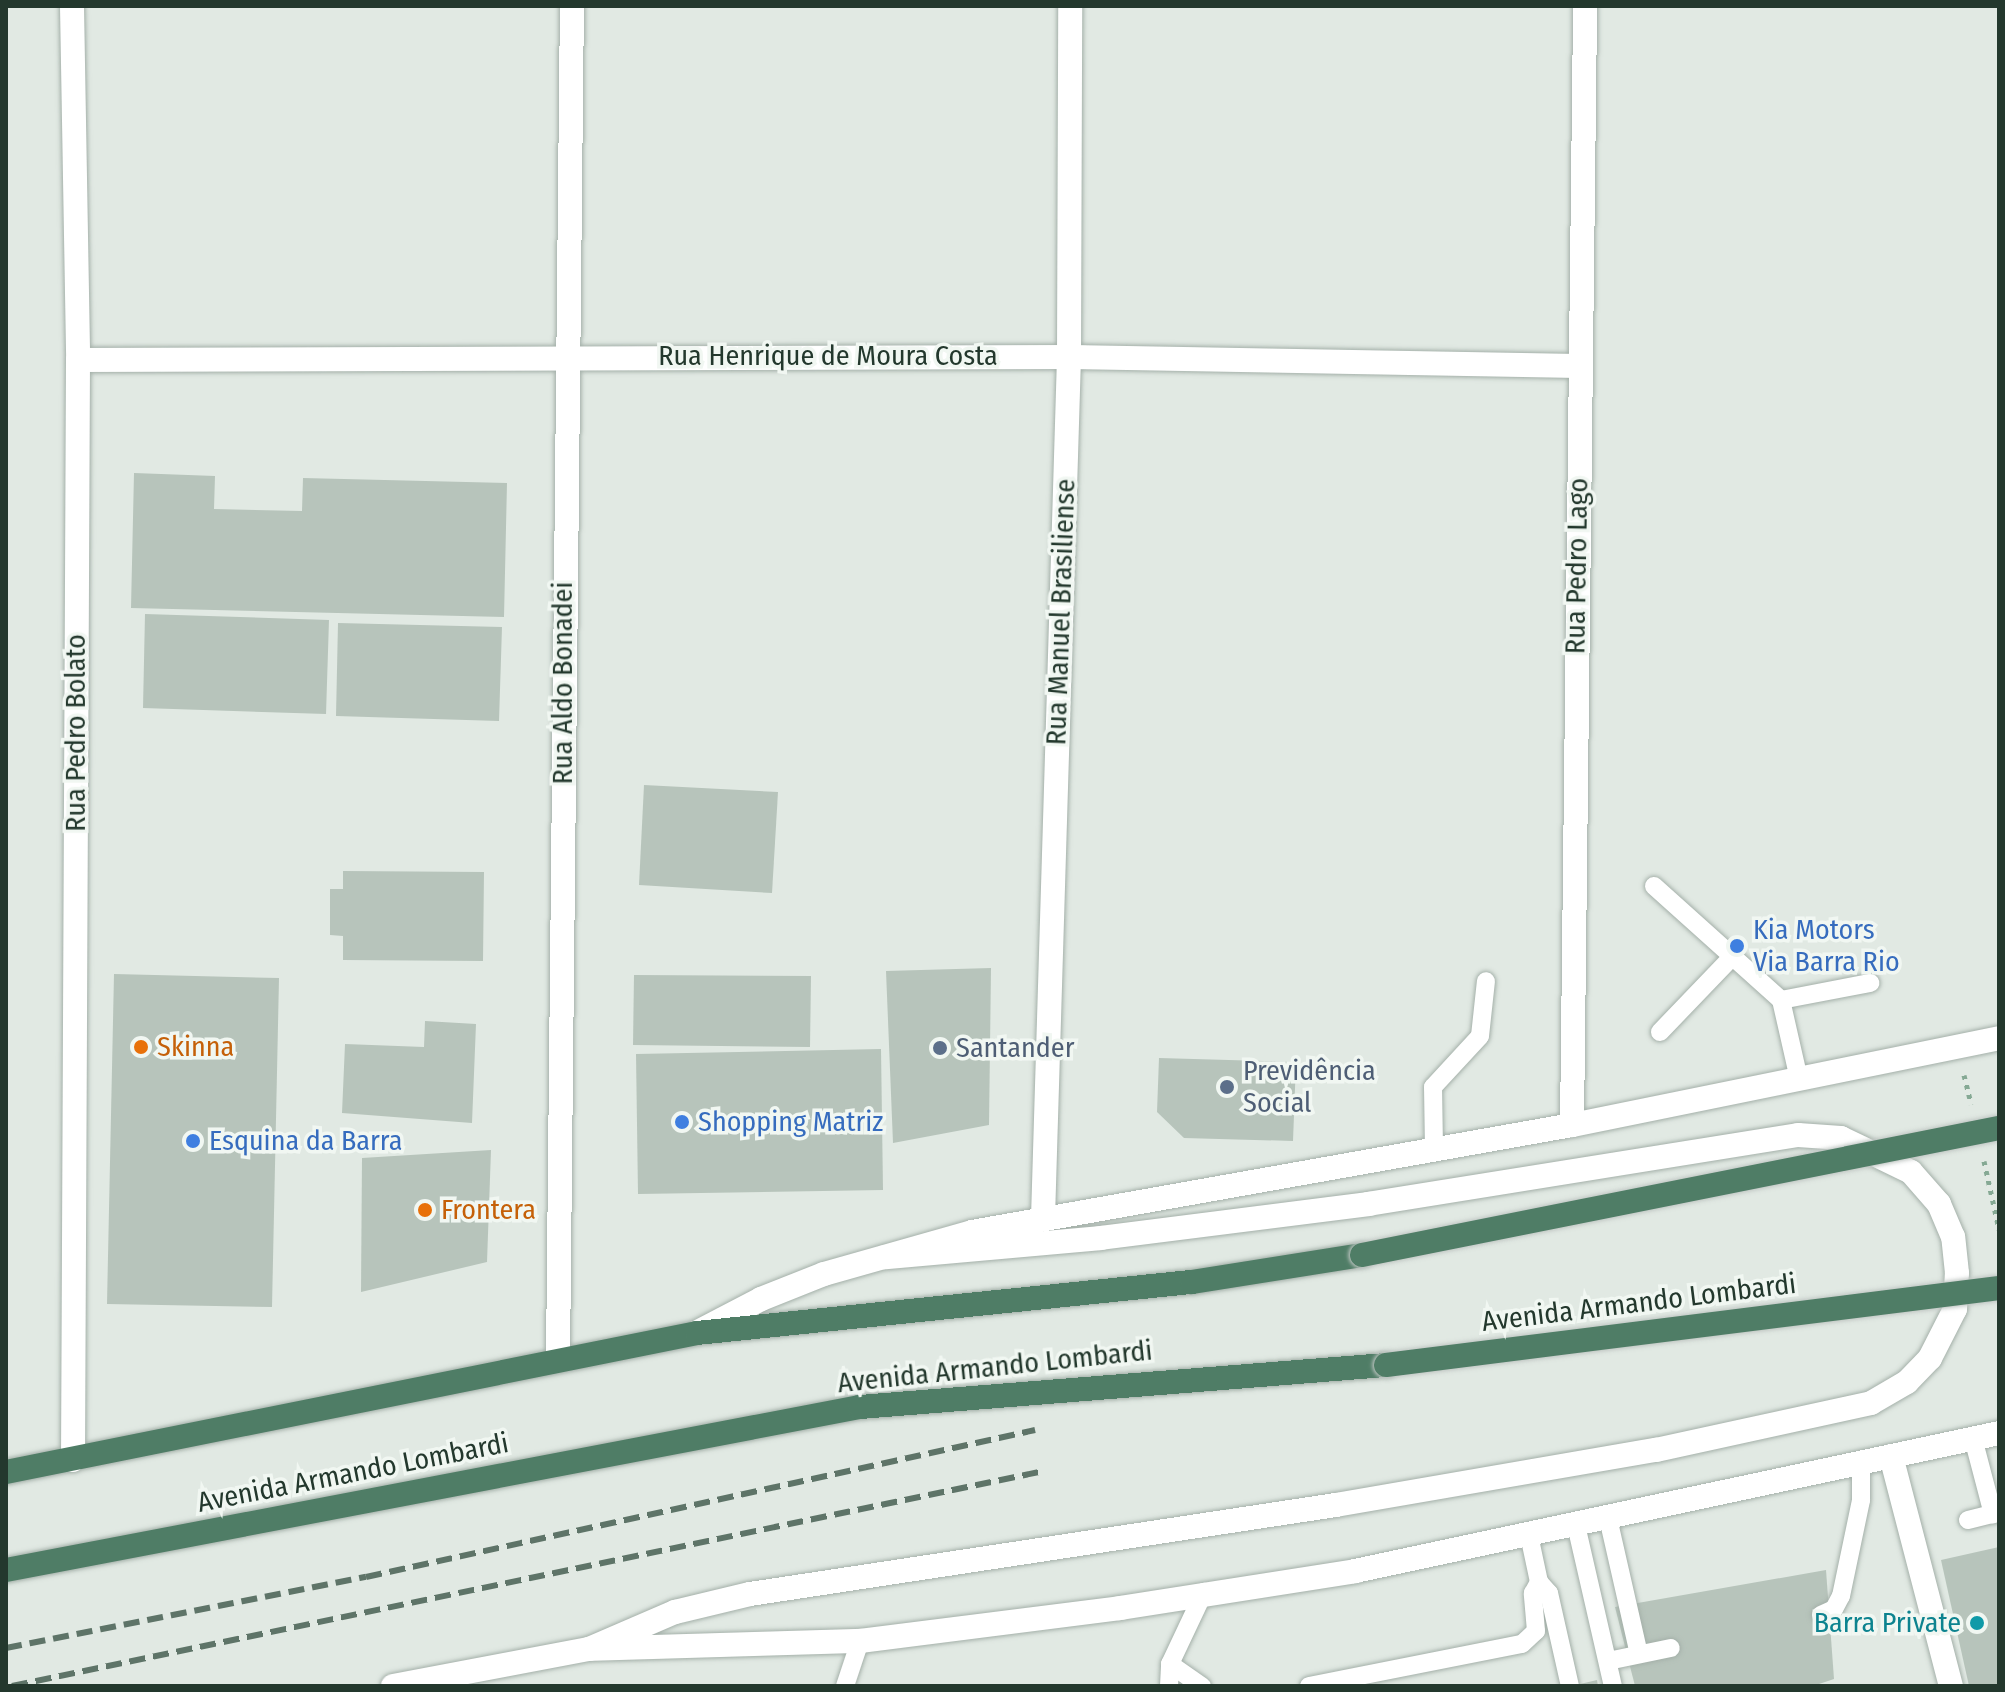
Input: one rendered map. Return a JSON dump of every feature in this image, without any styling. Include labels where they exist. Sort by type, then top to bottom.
[{"type":"highway","points":[[6,1472],[697,1333],[1192,1282],[1362,1255],[1999,1128]]},
{"type":"highway","name":"Avenida Armando Lombardi","points":[[6,1570],[860,1407],[1386,1365],[1999,1288]]},
{"type":"street","name":"Rua Pedro Bolato","points":[[72,6],[78,360],[73,1460]]},
{"type":"street","name":"Rua Aldo Bonadei","points":[[558,1359],[565,356],[572,6]]},
{"type":"street","name":"Rua Manuel Brasiliense","points":[[1043,1218],[1069,357],[1070,6]]},
{"type":"street","name":"Rua Pedro Lago","points":[[1572,1125],[1585,6]]},
{"type":"street","name":"Rua Henrique de Moura Costa","points":[[78,360],[565,356],[1069,357],[1579,366]]},
{"type":"street","points":[[697,1333],[761,1299],[886,1257],[1043,1218],[1572,1125],[1999,1038]]},
{"type":"street","points":[[589,1649],[675,1612],[750,1594],[1336,1505],[1656,1450],[1871,1403],[1907,1382],[1930,1358],[1955,1309],[1957,1273],[1953,1237],[1939,1204],[1911,1172],[1841,1138],[1798,1135],[1369,1204],[1101,1238],[886,1257]]},
{"type":"street","points":[[393,1686],[589,1649],[860,1641],[1355,1571],[1999,1433]]},
{"type":"street","points":[[1891,1456],[1951,1686]]},
{"type":"lane","points":[[1654,886],[1781,1000],[1799,1079]]},
{"type":"lane","points":[[1660,1032],[1732,957]]},
{"type":"lane","points":[[1434,1149],[1433,1087],[1480,1036],[1486,981]]},
{"type":"lane","points":[[1781,1000],[1870,983]]},
{"type":"lane","points":[[1968,1520],[1996,1513],[1973,1438]]},
{"type":"lane","points":[[1821,1615],[1834,1609],[1841,1596],[1861,1500],[1861,1463]]},
{"type":"lane","points":[[1608,1518],[1639,1654]]},
{"type":"lane","points":[[1576,1525],[1613,1686]]},
{"type":"lane","points":[[1529,1535],[1539,1582],[1549,1593],[1570,1686]]},
{"type":"lane","points":[[1309,1686],[1522,1644],[1536,1631],[1533,1593],[1539,1582]]},
{"type":"lane","points":[[1169,1686],[1170,1664],[1204,1592]]},
{"type":"lane","points":[[845,1686],[860,1641]]},
{"type":"lane","points":[[1608,1661],[1671,1648]]},
{"type":"lane","points":[[1170,1664],[1202,1686]]},
{"type":"building","points":[[134,473],[215,476],[214,509],[302,511],[303,478],[507,483],[504,617],[131,608]]},
{"type":"building","points":[[145,614],[329,620],[326,714],[143,708]]},
{"type":"building","points":[[338,623],[502,627],[499,721],[336,716]]},
{"type":"building","points":[[644,785],[778,792],[772,893],[639,885]]},
{"type":"building","points":[[343,871],[484,872],[483,961],[343,960],[343,936],[330,935],[330,889],[343,889]]},
{"type":"building","name":"Santander","points":[[991,968],[989,1125],[893,1143],[886,971]]},
{"type":"building","name":"Esquina da Barra","points":[[114,974],[279,978],[272,1307],[107,1304]]},
{"type":"building","points":[[634,975],[811,976],[810,1047],[633,1045]]},
{"type":"building","points":[[425,1021],[476,1024],[472,1123],[342,1113],[345,1044],[424,1047]]},
{"type":"building","points":[[881,1049],[883,1190],[638,1194],[636,1054]]},
{"type":"building","name":"Previdência Social","points":[[1159,1058],[1296,1062],[1293,1141],[1184,1138],[1157,1112]]},
{"type":"building","name":"Frontera","points":[[491,1150],[487,1262],[361,1292],[362,1158]]},
{"type":"building","name":"Barra Private","points":[[1999,1547],[1999,1686],[1969,1686],[1941,1560]]},
{"type":"building","points":[[1826,1570],[1834,1679],[1813,1686],[1635,1686],[1615,1607]]},
{"type":"building","points":[[1597,1680],[1598,1686],[1576,1686],[1576,1685]]},
{"type":"railway","points":[[6,1648],[366,1577],[1035,1430]]},
{"type":"railway","points":[[12,1686],[1044,1471]]},
{"type":"place","name":"Kia Motors Via Barra Rio","points":[[1737,946]]},
{"type":"place","name":"Skinna","points":[[141,1047]]},
{"type":"place","name":"Santander","points":[[940,1048]]},
{"type":"place","name":"Previdência Social","points":[[1227,1087]]},
{"type":"place","name":"Shopping Matriz","points":[[682,1122]]},
{"type":"place","name":"Esquina da Barra","points":[[193,1141]]},
{"type":"place","name":"Frontera","points":[[425,1210]]},
{"type":"place","name":"Barra Private","points":[[1977,1623]]}]
